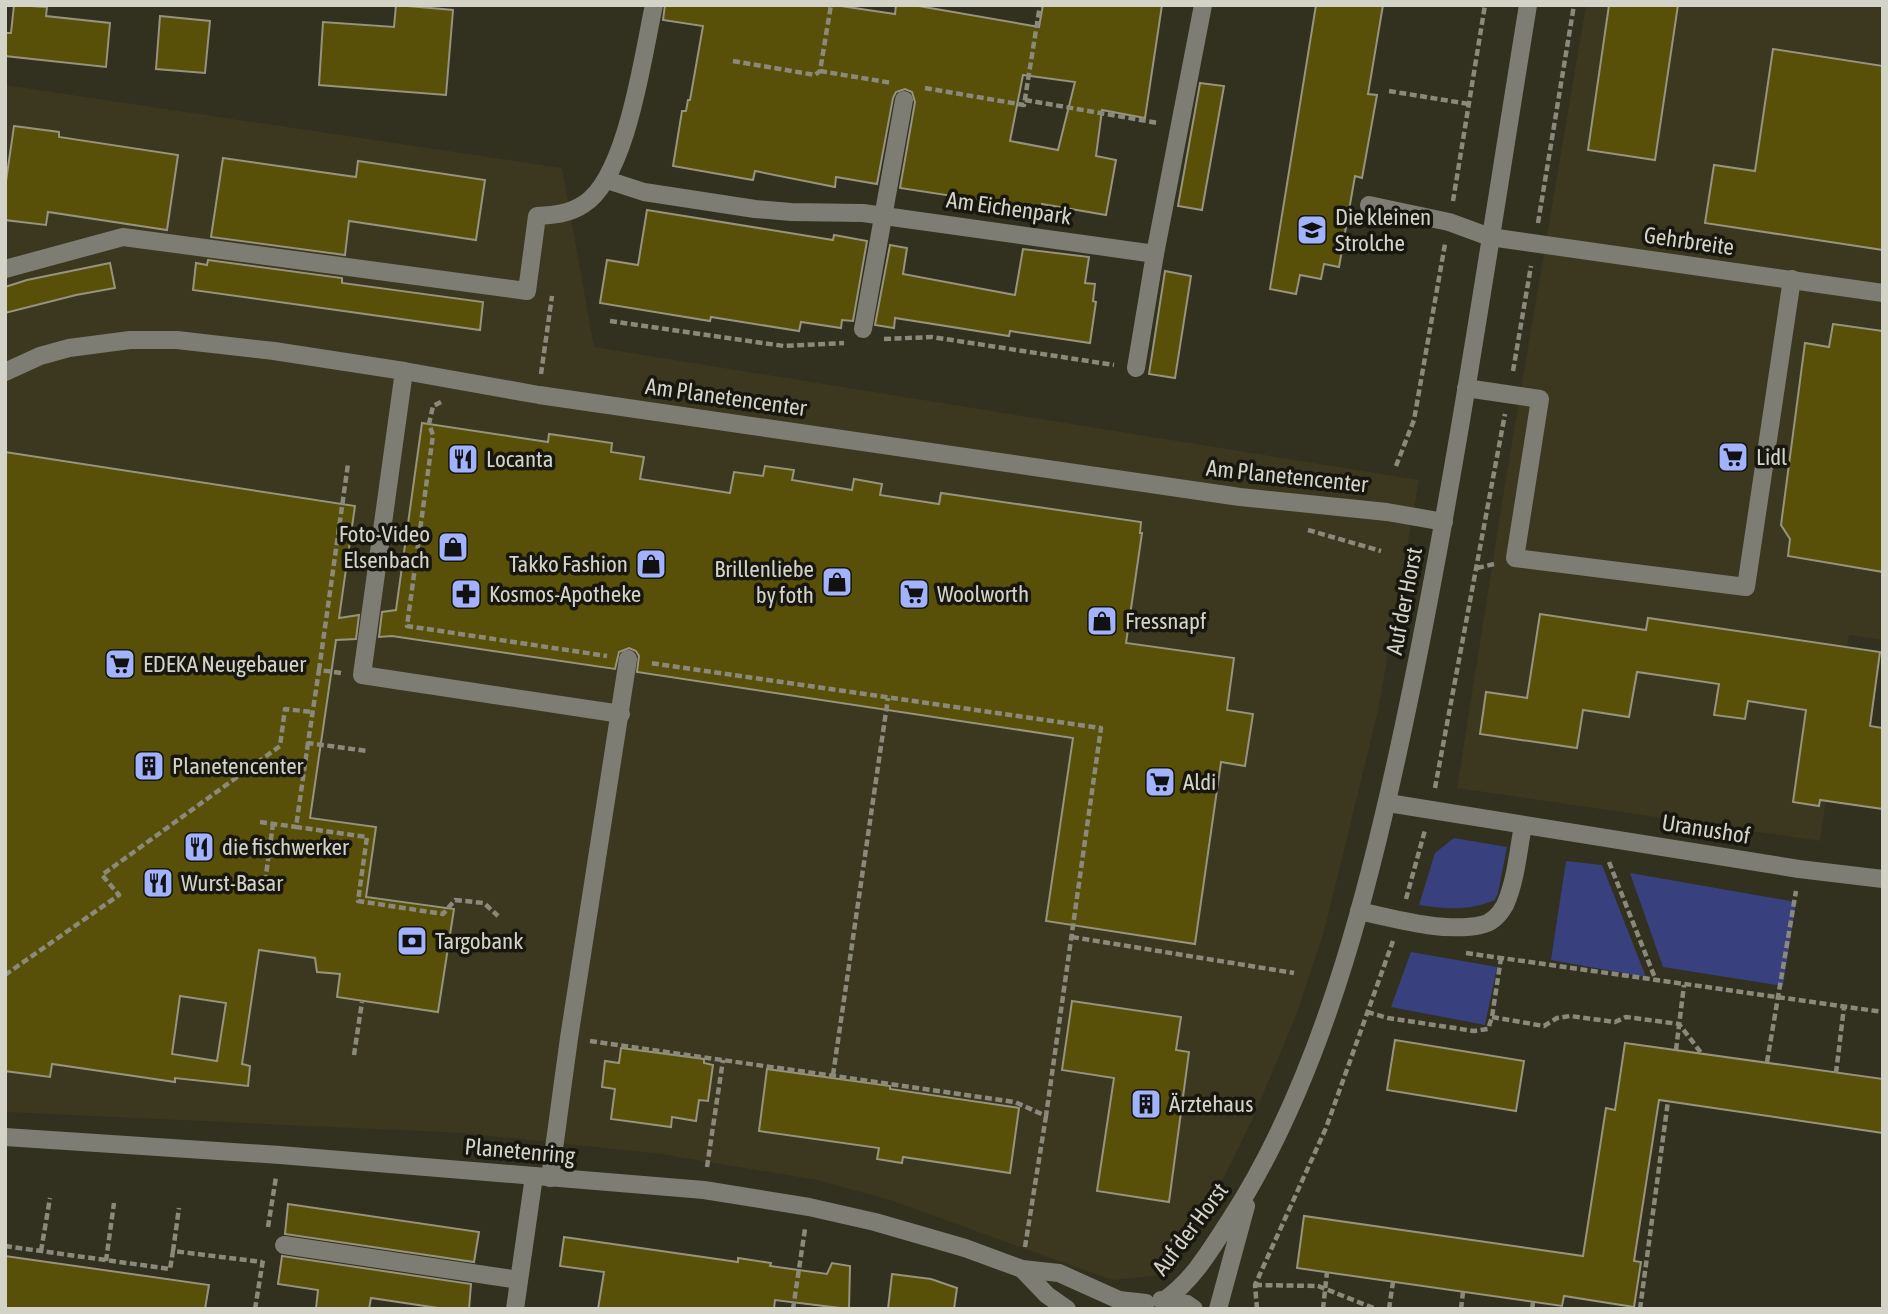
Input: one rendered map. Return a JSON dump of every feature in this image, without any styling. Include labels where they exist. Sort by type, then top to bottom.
[{"type":"street","points":[[5,269],[123,237],[527,291],[537,216],[562,215],[585,204],[607,180],[623,142],[654,5]]},
{"type":"street","points":[[1136,368],[1203,5]]},
{"type":"street","name":"Auf der Horst","points":[[1166,1299],[1183,1287],[1252,1186],[1291,1105],[1322,1024],[1359,911],[1388,803],[1444,522],[1528,5]]},
{"type":"street","points":[[863,329],[904,100]]},
{"type":"street","name":"Am Eichenpark","points":[[607,180],[643,192],[755,209],[863,212],[1155,254]]},
{"type":"street","name":"Gehrbreite","points":[[1370,205],[1449,222],[1490,237],[1883,293]]},
{"type":"street","points":[[1466,388],[1540,399],[1515,558],[1746,587],[1792,279]]},
{"type":"street","name":"Am Planetencenter","points":[[5,372],[40,356],[69,348],[152,339],[274,351],[533,394],[1240,497],[1387,512],[1444,522]]},
{"type":"street","points":[[404,371],[362,676],[621,714]]},
{"type":"street","points":[[515,1309],[569,1038],[628,659]]},
{"type":"street","name":"Uranushof","points":[[1388,803],[1799,869],[1883,879]]},
{"type":"street","points":[[1359,911],[1400,920],[1461,926],[1483,925],[1497,917],[1505,904],[1523,826]]},
{"type":"street","name":"Planetenring","points":[[5,1137],[280,1155],[704,1190],[809,1208],[927,1236],[1022,1269],[1059,1273],[1119,1300],[1141,1306]]},
{"type":"street","name":"Auf der Horst","points":[[1218,1309],[1252,1186]]},
{"type":"street","points":[[284,1245],[519,1280]]},
{"type":"street","name":"Planetenring","points":[[1022,1269],[1047,1295],[1067,1309]]},
{"type":"street","points":[[1141,1306],[1166,1299],[1187,1304],[1194,1309]]},
{"type":"path","points":[[733,61],[815,75],[820,71],[831,5]]},
{"type":"path","points":[[1041,5],[1025,103],[1179,126]]},
{"type":"path","points":[[1257,1309],[1255,1285],[1326,1128],[1400,920],[1431,811],[1509,395],[1574,5]]},
{"type":"path","points":[[1389,90],[1469,104]]},
{"type":"path","points":[[533,394],[553,284]]},
{"type":"path","points":[[452,404],[440,401],[433,406],[429,424],[433,435],[407,626],[1101,728],[1022,1269]]},
{"type":"path","points":[[296,827],[348,464]]},
{"type":"path","points":[[1296,527],[1381,551]]},
{"type":"path","points":[[319,670],[362,676]]},
{"type":"path","points":[[834,1075],[888,698]]},
{"type":"path","points":[[5,975],[119,895],[102,875],[280,746],[285,709],[312,712]]},
{"type":"path","points":[[308,743],[367,751]]},
{"type":"path","points":[[260,822],[367,836],[358,901],[443,914],[455,900],[484,903],[498,916]]},
{"type":"path","points":[[265,882],[273,824]]},
{"type":"path","points":[[1600,838],[1655,978]]},
{"type":"path","points":[[1767,1062],[1799,869]]},
{"type":"path","points":[[1072,937],[1294,973]]},
{"type":"path","points":[[1392,942],[1406,944]]},
{"type":"path","points":[[1460,952],[1883,1012]]},
{"type":"path","points":[[1367,1012],[1388,1018],[1474,1031],[1488,1029],[1501,958]]},
{"type":"path","points":[[1676,1050],[1684,985]]},
{"type":"path","points":[[354,1055],[362,1002]]},
{"type":"path","points":[[1836,1073],[1844,1007]]},
{"type":"path","points":[[1492,1017],[1544,1026],[1557,1018],[1570,1016],[1615,1022],[1626,1017],[1679,1024],[1702,1054]]},
{"type":"path","points":[[569,1038],[1016,1102],[1046,1116]]},
{"type":"path","points":[[704,1190],[723,1060]]},
{"type":"path","points":[[1640,1309],[1668,1101]]},
{"type":"path","points":[[41,1251],[50,1198]]},
{"type":"path","points":[[106,1261],[114,1203]]},
{"type":"path","points":[[5,1246],[170,1269],[179,1208]]},
{"type":"path","points":[[793,1309],[809,1208]]},
{"type":"path","points":[[173,1251],[262,1262]]},
{"type":"path","points":[[1323,1309],[1327,1272]]},
{"type":"path","points":[[1389,1309],[1393,1282]]},
{"type":"path","points":[[1255,1285],[1324,1288],[1376,1309]]},
{"type":"path","points":[[1461,1309],[1463,1292]]},
{"type":"path","points":[[1532,1309],[1533,1302]]},
{"type":"shaded area","points":[[1586,5],[1883,5],[1883,640],[1849,635],[1820,841],[1457,788]]},
{"type":"shaded area","points":[[5,85],[562,168],[594,347],[1419,480],[1378,711],[1325,928],[1297,1013],[1253,1118],[1213,1200],[1162,1275],[1112,1280],[887,1199],[817,1180],[661,1154],[463,1133],[5,1112]]},
{"type":"shaded area","points":[[1454,838],[1507,847],[1495,900],[1458,908],[1419,905],[1435,853]]},
{"type":"shaded area","points":[[1566,861],[1602,865],[1646,977],[1551,960]]},
{"type":"shaded area","points":[[1630,873],[1796,902],[1783,986],[1663,967]]},
{"type":"shaded area","points":[[1411,952],[1497,967],[1485,1025],[1391,1007]]},
{"type":"building","points":[[14,5],[47,7],[46,16],[110,23],[106,67],[5,56],[5,33],[11,33]]},
{"type":"building","points":[[396,5],[453,10],[446,95],[319,85],[323,22],[394,27]]},
{"type":"building","points":[[665,5],[834,5],[895,14],[896,5],[913,5],[1039,27],[1043,5],[1162,5],[1145,118],[1102,110],[1096,156],[1116,160],[1106,215],[1042,204],[1041,213],[1005,204],[900,188],[915,102],[912,92],[905,89],[896,92],[893,98],[877,184],[836,177],[835,187],[755,171],[753,180],[673,166],[682,111],[686,111],[690,100],[703,26],[663,20]],"holes":[[[1023,75],[1075,82],[1058,150],[1010,141]]]},
{"type":"building","points":[[1316,5],[1383,5],[1368,94],[1377,95],[1362,178],[1355,176],[1339,267],[1324,264],[1321,279],[1300,275],[1296,294],[1270,289]]},
{"type":"building","points":[[1609,5],[1678,5],[1655,160],[1588,150]]},
{"type":"building","points":[[160,16],[210,21],[205,73],[156,69]]},
{"type":"building","points":[[1773,49],[1883,66],[1883,250],[1705,223],[1714,165],[1755,171]]},
{"type":"building","points":[[1200,83],[1224,86],[1202,210],[1178,206]]},
{"type":"building","points":[[14,126],[59,132],[59,137],[178,155],[167,230],[48,212],[46,225],[5,220],[5,188]]},
{"type":"building","points":[[223,158],[356,177],[358,161],[485,180],[476,240],[349,221],[345,255],[211,237]]},
{"type":"building","points":[[647,210],[833,240],[834,235],[867,241],[853,321],[842,320],[841,328],[801,322],[799,331],[711,317],[710,321],[600,303],[607,260],[638,265]]},
{"type":"building","points":[[890,245],[907,248],[903,274],[1015,295],[1023,249],[1089,257],[1085,283],[1095,284],[1093,301],[1096,302],[1090,343],[1010,331],[1009,336],[895,318],[894,328],[875,325]]},
{"type":"building","points":[[208,260],[342,278],[342,283],[483,302],[480,330],[193,290],[196,263],[207,265]]},
{"type":"building","points":[[110,263],[115,288],[5,313],[5,287]]},
{"type":"building","points":[[1165,271],[1191,276],[1175,378],[1149,374]]},
{"type":"building","points":[[1833,324],[1883,331],[1883,572],[1788,556],[1790,539],[1781,525],[1805,343],[1829,347]]},
{"type":"building","points":[[422,423],[548,442],[549,434],[612,443],[611,452],[644,457],[640,479],[730,493],[734,472],[763,476],[765,466],[794,470],[792,480],[852,490],[854,479],[882,484],[880,495],[939,504],[941,493],[1141,522],[1142,533],[1126,643],[1234,658],[1227,710],[1253,714],[1245,766],[1221,762],[1195,944],[1046,921],[1073,738],[637,672],[639,656],[629,648],[619,652],[615,669],[392,636],[379,637],[382,612],[396,610]]},
{"type":"building","name":"Planetencenter","points":[[5,452],[355,506],[339,618],[359,615],[356,639],[336,640],[310,818],[376,827],[366,897],[454,909],[438,1012],[337,997],[340,974],[317,972],[315,958],[259,950],[242,1064],[250,1066],[248,1086],[175,1078],[175,1082],[52,1064],[50,1077],[5,1071]],"holes":[[[180,996],[226,1003],[217,1061],[172,1054]]]},
{"type":"building","points":[[1540,614],[1646,630],[1648,618],[1880,652],[1870,726],[1883,728],[1883,809],[1820,800],[1819,806],[1793,802],[1806,710],[1748,701],[1745,719],[1714,715],[1719,684],[1637,672],[1629,717],[1583,710],[1577,748],[1480,734],[1486,692],[1527,698]]},
{"type":"building","name":"Ärztehaus","points":[[1072,1001],[1181,1017],[1176,1050],[1189,1052],[1169,1202],[1097,1191],[1114,1078],[1062,1070]]},
{"type":"building","points":[[1395,1040],[1524,1061],[1516,1111],[1387,1090]]},
{"type":"building","points":[[1625,1043],[1883,1079],[1883,1133],[1659,1100],[1634,1261],[1641,1262],[1634,1307],[1564,1296],[1562,1306],[1297,1268],[1304,1216],[1583,1256],[1606,1108],[1615,1110]]},
{"type":"building","points":[[621,1048],[704,1059],[704,1063],[713,1065],[708,1101],[699,1100],[696,1121],[672,1117],[671,1127],[611,1119],[615,1089],[602,1087],[605,1061],[619,1063]]},
{"type":"building","points":[[767,1069],[1019,1108],[1010,1173],[903,1157],[902,1163],[877,1159],[879,1148],[759,1131]]},
{"type":"building","points":[[288,1204],[479,1232],[474,1262],[285,1234]]},
{"type":"building","points":[[564,1237],[738,1262],[738,1258],[771,1263],[770,1266],[827,1274],[832,1263],[850,1266],[849,1309],[775,1300],[774,1309],[598,1309],[604,1272],[560,1266]]},
{"type":"building","points":[[5,1256],[209,1285],[205,1309],[5,1309]]},
{"type":"building","points":[[282,1256],[471,1284],[469,1309],[445,1309],[371,1298],[369,1309],[316,1309],[318,1290],[278,1284]]},
{"type":"building","points":[[892,1274],[931,1279],[957,1288],[954,1309],[888,1309]]},
{"type":"place","name":"Die kleinen Strolche","points":[[1312,230]]},
{"type":"place","name":"Lidl","points":[[1733,457]]},
{"type":"place","name":"Locanta","points":[[463,459]]},
{"type":"place","name":"Foto-Video Elsenbach","points":[[453,547]]},
{"type":"place","name":"Takko Fashion","points":[[651,564]]},
{"type":"place","name":"Brillenliebe by foth","points":[[837,582]]},
{"type":"place","name":"Kosmos-Apotheke","points":[[466,594]]},
{"type":"place","name":"Woolworth","points":[[914,594]]},
{"type":"place","name":"Fressnapf","points":[[1102,621]]},
{"type":"place","name":"EDEKA Neugebauer","points":[[120,664]]},
{"type":"place","name":"Planetencenter","points":[[149,766]]},
{"type":"place","name":"Aldi","points":[[1160,782]]},
{"type":"place","name":"die fischwerker","points":[[199,847]]},
{"type":"place","name":"Wurst-Basar","points":[[158,883]]},
{"type":"place","name":"Targobank","points":[[412,941]]},
{"type":"place","name":"Ärztehaus","points":[[1146,1104]]}]
